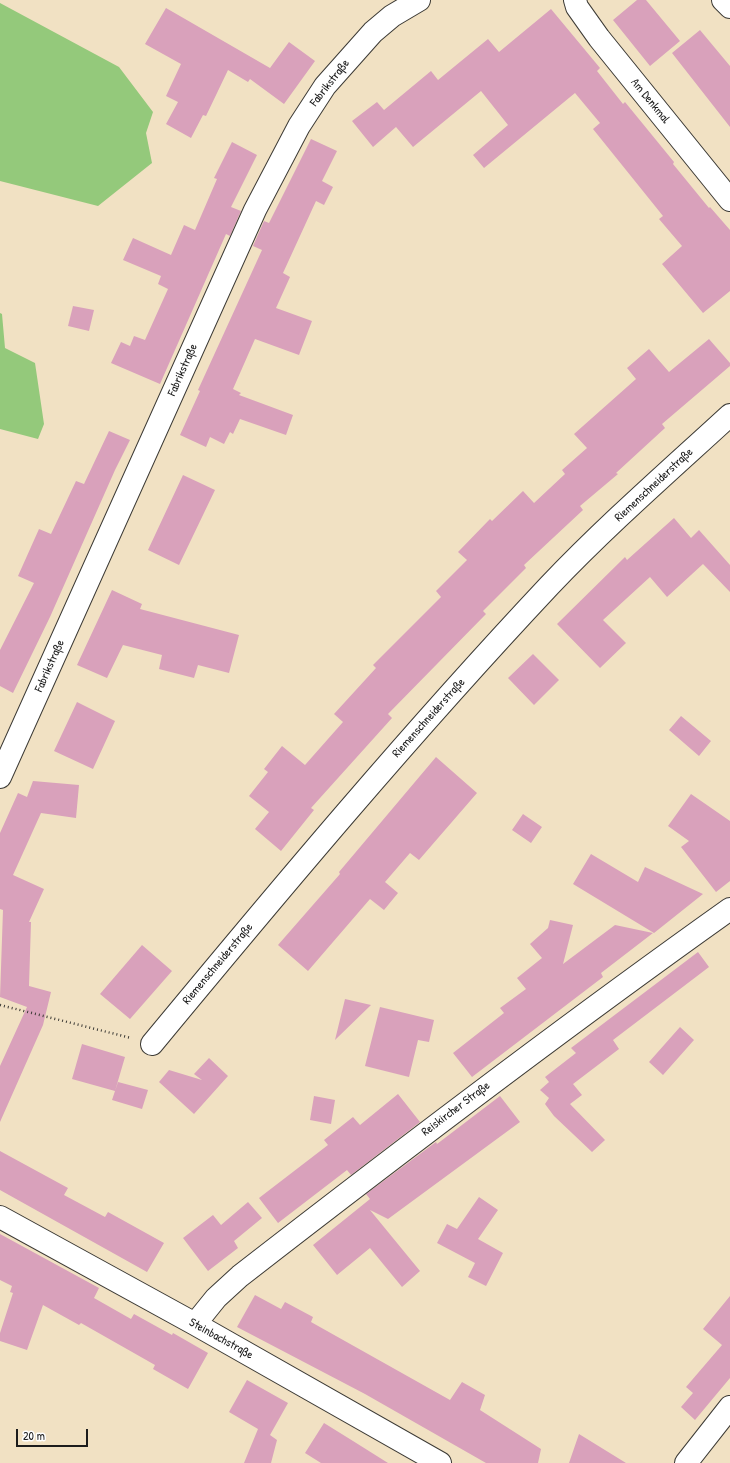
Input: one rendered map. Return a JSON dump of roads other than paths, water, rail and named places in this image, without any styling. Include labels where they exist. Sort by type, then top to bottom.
[{"type":"street","name":"Fabrikstraße","points":[[0,777],[255,210],[299,126],[325,86],[357,50],[392,16],[419,0]]},
{"type":"street","name":"Am Denkmal","points":[[575,0],[577,7],[599,38],[730,200]]},
{"type":"street","points":[[723,0],[730,7]]},
{"type":"street","name":"Riemenschneiderstraße","points":[[152,1044],[403,746],[514,625],[551,585],[634,503],[730,415]]},
{"type":"street","name":"Reiskircher Straße","points":[[195,1324],[216,1298],[246,1271],[445,1117],[631,979],[730,909]]},
{"type":"street","name":"Steinbachstraße","points":[[0,1217],[195,1324],[440,1463]]},
{"type":"street","points":[[686,1463],[730,1407]]}]
